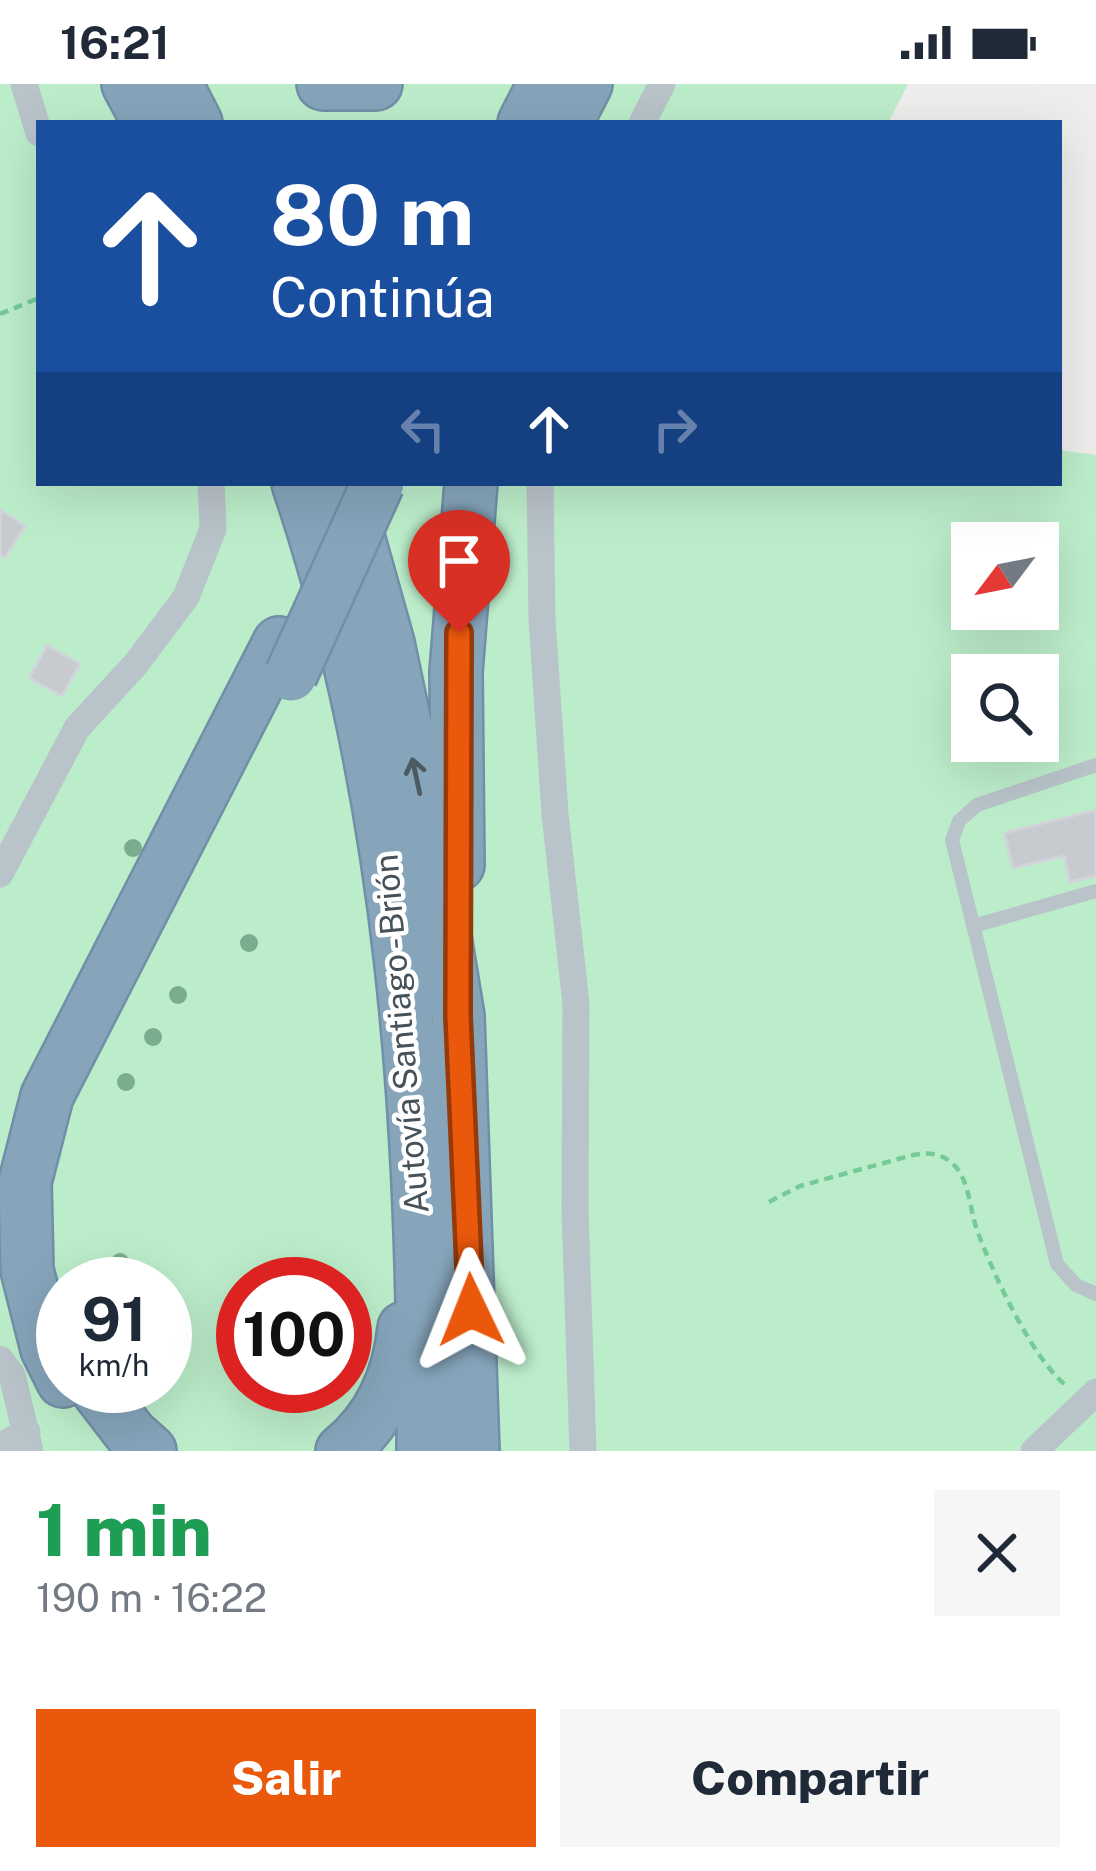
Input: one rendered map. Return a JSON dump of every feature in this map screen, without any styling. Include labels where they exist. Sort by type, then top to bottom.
[{"type":"highway","points":[[128,84],[147,120]]},
{"type":"highway","points":[[176,84],[194,120]]},
{"type":"highway","points":[[323,84],[376,84]]},
{"type":"highway","name":"Autovía Santiago - Brión","points":[[299,486],[352,675],[390,875],[410,1049],[424,1451]]},
{"type":"highway","name":"Autovía Santiago - Brión","points":[[344,486],[388,643],[426,823],[458,1016],[473,1451]]},
{"type":"highway","points":[[53,1257],[50,1176],[72,1102],[285,659],[351,486]]},
{"type":"highway","points":[[36,1306],[27,1270],[25,1182],[47,1096],[376,486]]},
{"type":"highway","points":[[458,1016],[461,910],[456,672],[471,486]]},
{"type":"highway","points":[[342,1451],[374,1419],[393,1378],[405,1324],[405,1265],[420,1235]]},
{"type":"highway","points":[[81,1413],[111,1451]]},
{"type":"highway","points":[[114,1413],[150,1451]]},
{"type":"street","points":[[24,84],[36,123]]},
{"type":"street","points":[[644,120],[662,84]]},
{"type":"street","points":[[0,874],[77,728],[135,665],[186,597],[213,529],[211,486]]},
{"type":"street","points":[[540,486],[542,620],[553,792],[576,1004],[575,1210],[583,1451]]},
{"type":"street","points":[[0,1358],[11,1375],[28,1442],[4,1444],[2,1451]]},
{"type":"street","points":[[1034,1451],[1092,1396]]},
{"type":"lane","points":[[1096,765],[977,805],[959,821],[952,840],[1057,1264],[1076,1285],[1096,1294]]},
{"type":"lane","points":[[973,926],[1096,890]]},
{"type":"path","points":[[0,314],[36,299]]},
{"type":"path","points":[[769,1202],[800,1186],[913,1155],[930,1152],[944,1157],[962,1177],[977,1230],[1038,1355],[1064,1384],[1092,1396]]},
{"type":"green space","points":[[0,84],[908,84],[890,120],[36,120],[36,486],[1062,486],[1062,450],[1096,455],[1096,1451],[0,1451]]},
{"type":"building","points":[[0,510],[25,526],[5,558],[0,554]]},
{"type":"building","points":[[47,645],[80,664],[62,696],[29,678]]},
{"type":"building","points":[[1096,810],[1096,876],[1070,882],[1064,856],[1013,868],[1004,833]]},
{"type":"route","points":[[459,633],[458,1016],[471,1310]]}]
